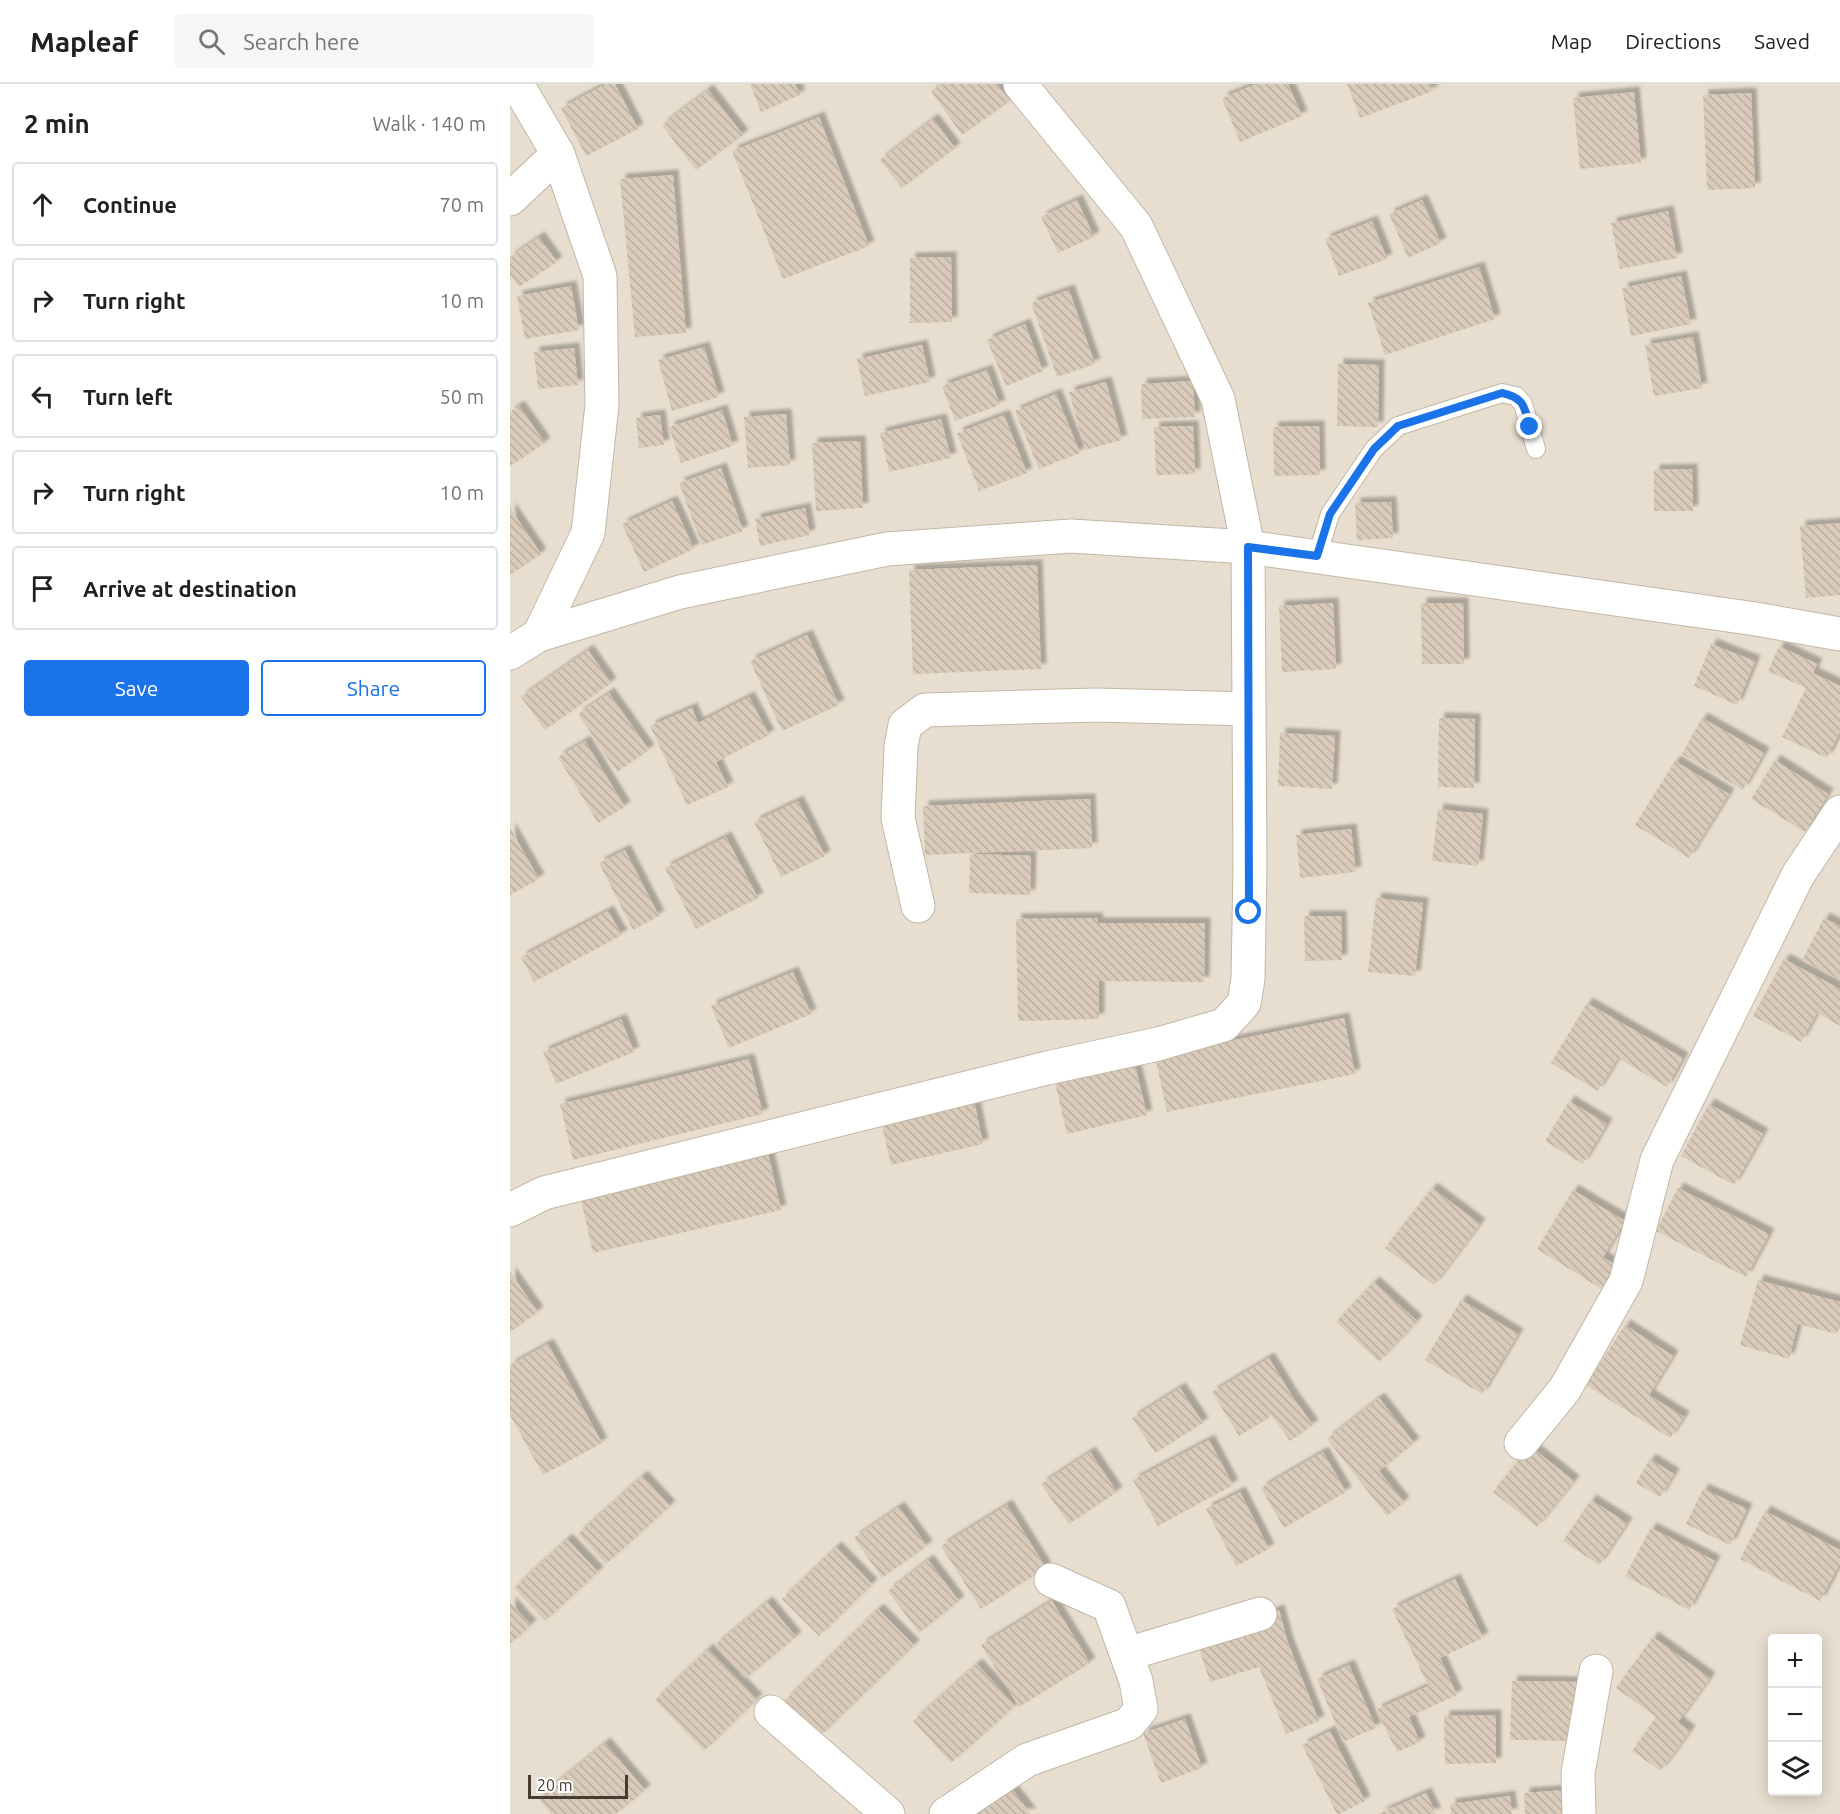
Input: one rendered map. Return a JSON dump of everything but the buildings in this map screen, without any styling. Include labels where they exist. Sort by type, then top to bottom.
[{"type":"street","points":[[516,84],[558,154],[600,276],[602,405],[588,533],[538,635]]},
{"type":"street","points":[[510,1210],[544,1193],[1047,1068],[1158,1044],[1224,1024],[1244,1003],[1248,979],[1248,547],[1218,399],[1136,226],[1020,84]]},
{"type":"street","points":[[510,199],[558,154]]},
{"type":"street","points":[[510,652],[538,635],[680,592],[887,549],[1071,536],[1248,547],[1744,618],[1840,634]]},
{"type":"street","points":[[918,906],[898,818],[901,747],[905,725],[925,710],[1096,705],[1249,709]]},
{"type":"street","points":[[1521,1443],[1565,1389],[1626,1281],[1657,1160],[1798,875],[1840,813]]},
{"type":"street","points":[[946,1814],[1027,1760],[1129,1724],[1141,1709],[1136,1682],[1110,1606],[1051,1580]]},
{"type":"street","points":[[1127,1654],[1260,1614]]},
{"type":"street","points":[[1579,1814],[1578,1773],[1596,1671]]},
{"type":"street","points":[[771,1713],[887,1814]]},
{"type":"lane","points":[[1317,556],[1330,514],[1374,449],[1398,426],[1502,393],[1516,396],[1524,404],[1536,449]]},
{"type":"shaded area","points":[[510,84],[1840,84],[1840,1814],[510,1814]]},
{"type":"route","points":[[1249,912],[1248,547],[1317,556],[1330,514],[1374,449],[1398,426],[1502,393],[1516,396],[1524,404],[1530,427]]}]
